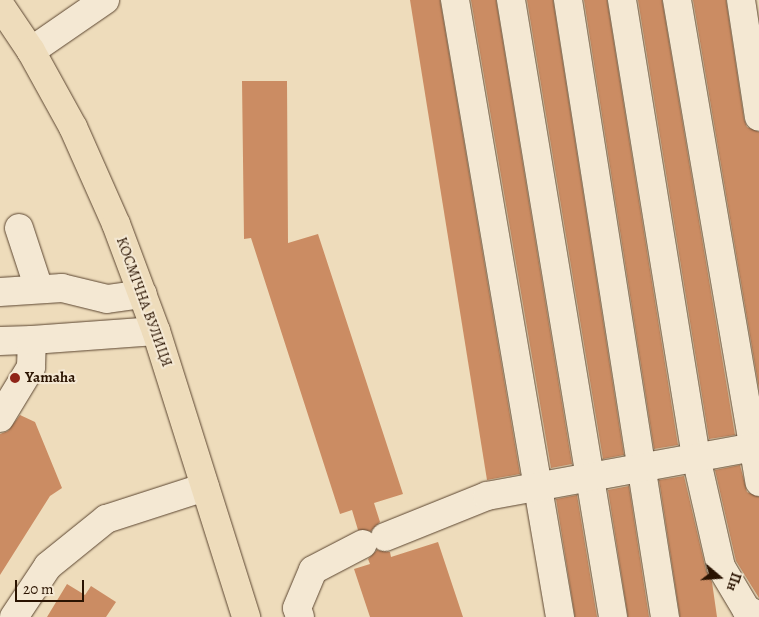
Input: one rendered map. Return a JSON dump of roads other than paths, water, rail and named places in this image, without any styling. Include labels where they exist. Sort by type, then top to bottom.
[{"type":"main road","name":"КОСМІЧНА ВУЛИЦЯ","points":[[0,5],[31,52],[91,165],[143,294],[246,617]]},
{"type":"lane","points":[[31,52],[82,11],[105,0]]},
{"type":"lane","points":[[455,0],[536,487],[560,617]]},
{"type":"lane","points":[[511,0],[588,477],[613,617]]},
{"type":"lane","points":[[568,0],[640,468],[666,617]]},
{"type":"lane","points":[[622,0],[696,457],[721,567],[746,609],[759,616]]},
{"type":"lane","points":[[677,0],[756,446],[759,482]]},
{"type":"lane","points":[[741,0],[759,117]]},
{"type":"lane","points":[[18,228],[39,289]]},
{"type":"lane","points":[[0,292],[62,288],[107,299],[143,294]]},
{"type":"lane","points":[[0,341],[156,331]]},
{"type":"lane","points":[[0,418],[32,367],[32,340]]},
{"type":"lane","points":[[300,617],[297,608],[313,570],[374,540],[487,496],[756,446]]},
{"type":"lane","points":[[14,617],[48,566],[106,519],[205,487]]},
{"type":"place","name":"Yamaha","points":[[15,378]]}]
